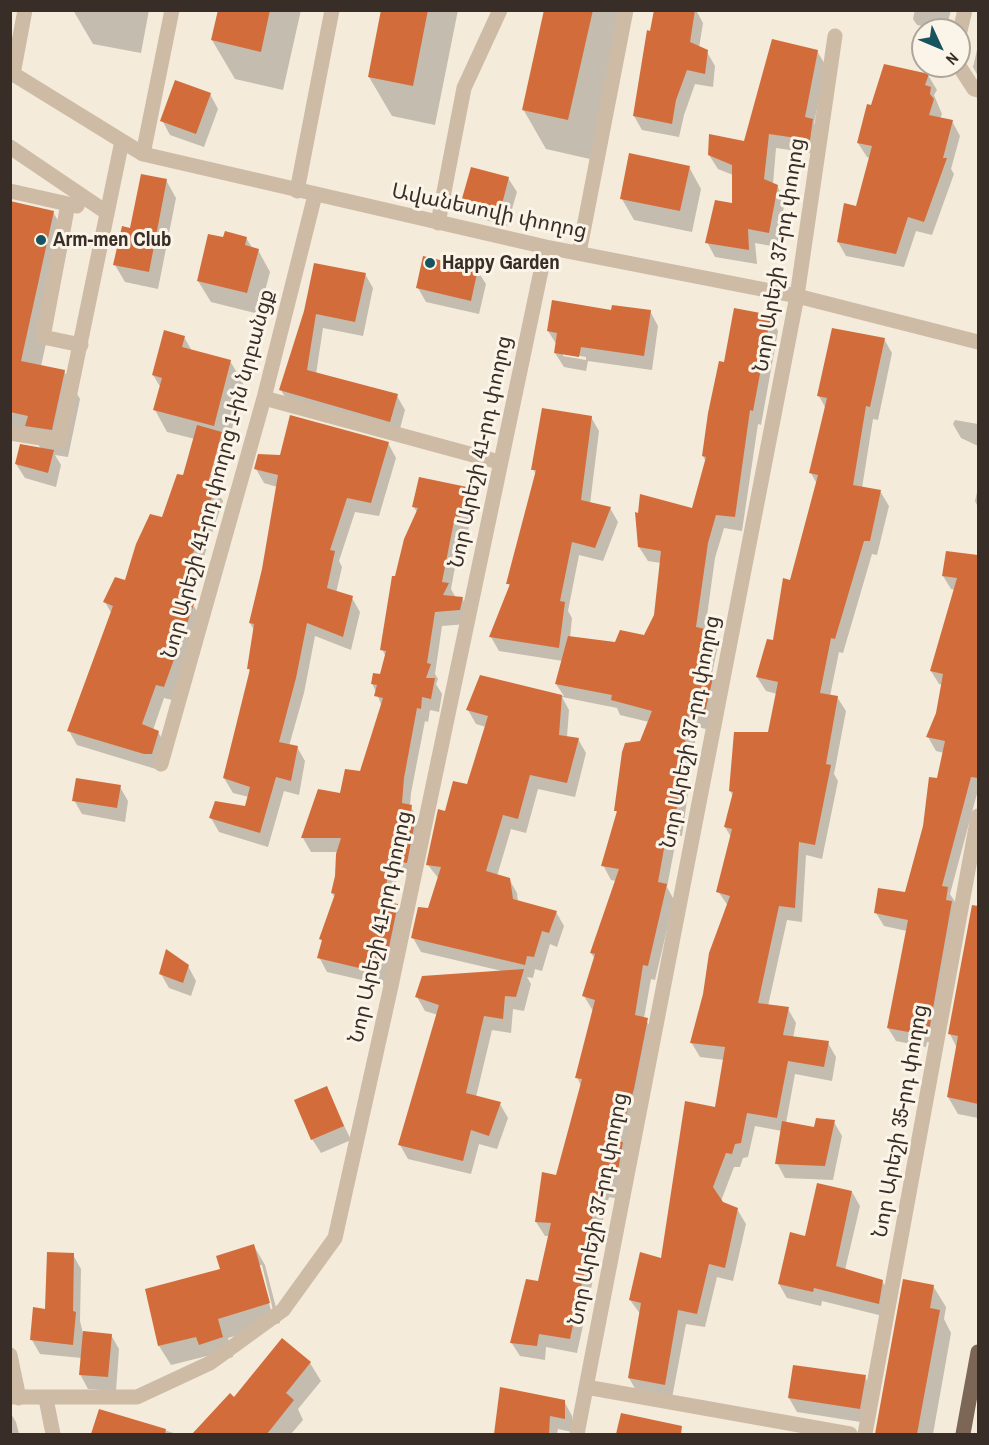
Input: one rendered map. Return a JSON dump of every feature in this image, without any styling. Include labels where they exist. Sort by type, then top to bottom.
[{"type":"main road","points":[[963,1434],[978,1352]]},
{"type":"street","points":[[12,73],[25,10]]},
{"type":"street","points":[[143,154],[172,10]]},
{"type":"street","points":[[297,191],[332,10]]},
{"type":"street","points":[[438,222],[464,88],[500,10]]},
{"type":"street","points":[[579,253],[626,10]]},
{"type":"street","name":"Նոր Արեշի 37-րդ փողոց","points":[[577,1434],[797,296],[835,36]]},
{"type":"street","name":"Ավանեսովի փողոց","points":[[12,73],[143,154],[546,247],[797,296],[978,342]]},
{"type":"street","points":[[967,78],[974,89],[978,90]]},
{"type":"street","points":[[10,433],[60,441],[122,141]]},
{"type":"street","points":[[10,147],[106,212]]},
{"type":"street","points":[[10,191],[106,212]]},
{"type":"street","name":"Նոր Արեշի 41-րդ փողոց 1-ին նրբանցք","points":[[161,764],[264,398],[315,195]]},
{"type":"street","points":[[68,204],[43,337],[81,345]]},
{"type":"street","name":"Նոր Արեշի 41-րդ փողոց","points":[[15,1397],[46,1399],[137,1396],[210,1364],[283,1310],[335,1238],[391,986],[499,462],[546,247]]},
{"type":"street","points":[[264,398],[499,462]]},
{"type":"street","name":"Նոր Արեշի 35-րդ փողոց","points":[[865,1434],[978,816]]},
{"type":"street","points":[[10,1355],[15,1397]]},
{"type":"street","points":[[586,1387],[850,1434]]},
{"type":"street","points":[[46,1399],[53,1434]]},
{"type":"building","points":[[218,10],[270,10],[261,52],[211,40]]},
{"type":"building","points":[[381,10],[428,10],[413,86],[368,77]]},
{"type":"building","points":[[544,10],[593,10],[568,120],[522,110]]},
{"type":"building","points":[[654,10],[695,10],[690,42],[708,50],[705,74],[687,70],[676,100],[672,124],[633,116],[647,30],[650,31]]},
{"type":"building","points":[[772,39],[818,50],[805,117],[813,119],[810,140],[769,134],[764,179],[778,185],[769,233],[748,229],[749,250],[705,243],[715,200],[732,203],[732,165],[708,155],[709,134],[744,141]]},
{"type":"building","points":[[884,64],[911,70],[911,78],[928,78],[925,85],[931,87],[930,94],[934,99],[929,115],[953,120],[943,158],[947,158],[924,222],[908,217],[896,254],[837,242],[844,203],[856,206],[872,146],[857,143],[867,104],[871,105]]},
{"type":"building","points":[[175,80],[211,93],[196,134],[160,121]]},
{"type":"building","points":[[629,153],[690,166],[680,211],[620,199]]},
{"type":"building","points":[[471,167],[509,177],[500,212],[461,202]]},
{"type":"building","points":[[141,174],[167,179],[149,272],[113,265],[122,226],[130,228]]},
{"type":"building","points":[[10,201],[54,211],[21,361],[65,370],[52,430],[25,426],[28,416],[10,412]]},
{"type":"building","points":[[225,231],[247,237],[245,245],[259,249],[247,293],[197,281],[208,234],[223,237]]},
{"type":"building","points":[[423,256],[478,269],[471,301],[416,288]]},
{"type":"building","points":[[314,263],[366,273],[355,322],[316,314],[307,370],[398,394],[390,422],[279,390],[304,311]]},
{"type":"building","points":[[552,300],[611,310],[612,305],[651,310],[644,356],[581,347],[579,357],[554,353],[557,333],[547,331]]},
{"type":"building","points":[[734,308],[771,315],[753,411],[750,410],[735,517],[716,515],[708,543],[696,627],[710,630],[702,671],[714,673],[704,717],[689,713],[675,822],[669,821],[658,882],[667,884],[648,966],[643,965],[635,1015],[648,1018],[634,1089],[618,1141],[623,1142],[618,1171],[615,1172],[612,1186],[602,1184],[587,1236],[592,1237],[570,1339],[539,1334],[537,1346],[510,1343],[526,1279],[538,1281],[551,1223],[535,1222],[542,1172],[556,1175],[582,1079],[575,1078],[595,1000],[582,996],[595,954],[590,953],[619,869],[601,866],[617,811],[614,811],[622,752],[625,743],[640,741],[652,711],[611,700],[612,695],[555,684],[568,636],[615,642],[620,630],[644,635],[654,615],[661,551],[638,547],[635,512],[638,513],[640,494],[692,508],[706,457],[702,456],[708,413],[719,361],[724,362]]},
{"type":"building","points":[[832,328],[885,338],[870,407],[866,406],[853,485],[881,490],[870,541],[864,541],[835,639],[831,638],[820,693],[838,696],[826,764],[831,765],[815,845],[799,842],[795,908],[779,906],[758,1003],[789,1007],[783,1035],[829,1041],[824,1067],[788,1061],[777,1118],[747,1113],[741,1143],[735,1144],[732,1154],[726,1153],[713,1187],[723,1202],[738,1208],[725,1268],[709,1264],[697,1314],[678,1310],[665,1385],[628,1378],[641,1303],[629,1300],[640,1252],[661,1258],[685,1101],[715,1107],[725,1047],[690,1043],[703,994],[709,953],[730,896],[716,892],[732,829],[724,827],[733,792],[729,791],[734,732],[768,732],[778,682],[756,677],[767,639],[773,640],[783,578],[790,580],[818,475],[809,473],[827,398],[817,396]]},
{"type":"building","points":[[164,330],[185,336],[182,347],[231,360],[214,426],[153,410],[162,378],[152,375]]},
{"type":"building","points":[[542,408],[592,416],[581,500],[611,507],[595,548],[572,542],[560,601],[565,602],[559,648],[489,637],[510,584],[506,584],[536,470],[531,470]]},
{"type":"building","points":[[290,415],[389,442],[371,503],[347,498],[330,550],[335,551],[327,588],[353,596],[343,637],[307,623],[296,678],[279,742],[298,746],[291,781],[276,777],[260,833],[209,818],[215,801],[245,806],[250,787],[223,778],[250,669],[247,669],[254,624],[249,623],[262,569],[278,475],[254,469],[258,454],[280,455]]},
{"type":"building","points":[[197,425],[222,432],[208,483],[216,485],[178,598],[194,604],[164,687],[156,685],[142,724],[159,731],[152,754],[144,754],[67,731],[113,606],[103,602],[115,577],[125,580],[136,544],[150,514],[162,517],[177,474],[183,475]]},
{"type":"building","points":[[20,444],[54,450],[48,473],[15,464]]},
{"type":"building","points":[[419,477],[467,487],[460,517],[455,516],[442,582],[449,583],[443,595],[463,597],[460,610],[435,612],[427,663],[431,664],[426,678],[435,678],[431,699],[422,697],[421,709],[417,708],[404,778],[402,803],[412,805],[409,825],[414,827],[407,863],[390,860],[384,901],[398,904],[388,952],[381,951],[376,972],[317,958],[322,940],[319,939],[335,894],[331,893],[335,876],[336,854],[341,838],[301,838],[318,789],[340,793],[345,769],[360,771],[383,698],[374,696],[377,685],[371,684],[373,673],[380,674],[386,651],[380,650],[392,576],[395,576],[404,539],[418,508],[412,507]]},
{"type":"building","points":[[946,551],[978,555],[978,778],[971,777],[942,886],[948,887],[946,900],[952,901],[929,1031],[920,1029],[919,1034],[887,1028],[908,920],[874,913],[878,888],[905,892],[923,826],[929,777],[937,778],[945,741],[926,737],[936,713],[943,674],[930,671],[957,578],[942,576]]},
{"type":"building","points":[[480,675],[562,695],[559,735],[579,738],[567,783],[530,775],[518,819],[503,815],[486,871],[510,878],[513,899],[557,911],[549,933],[542,931],[534,957],[527,956],[525,965],[411,938],[418,907],[428,908],[441,867],[426,865],[438,809],[445,811],[453,781],[467,784],[488,716],[466,710]]},
{"type":"building","points":[[76,778],[121,785],[117,808],[72,801]]},
{"type":"building","points":[[972,905],[978,906],[978,1104],[947,1097],[958,1036],[948,1034]]},
{"type":"building","points":[[166,949],[189,965],[183,983],[159,974]]},
{"type":"building","points":[[524,969],[516,997],[505,996],[503,1019],[484,1016],[466,1093],[501,1102],[489,1136],[471,1130],[463,1161],[398,1145],[439,1005],[415,997],[422,976]]},
{"type":"building","points":[[327,1086],[344,1126],[311,1140],[294,1100]]},
{"type":"building","points":[[816,1118],[835,1120],[825,1166],[775,1164],[782,1121],[814,1127]]},
{"type":"building","points":[[817,1183],[852,1191],[836,1266],[883,1280],[879,1304],[814,1288],[813,1292],[778,1284],[790,1232],[805,1236]]},
{"type":"building","points":[[254,1244],[270,1303],[218,1319],[223,1337],[199,1345],[196,1337],[158,1346],[145,1289],[220,1269],[216,1256]]},
{"type":"building","points":[[47,1252],[74,1253],[73,1311],[76,1312],[73,1345],[30,1340],[33,1307],[45,1309]]},
{"type":"building","points":[[903,1279],[934,1285],[930,1308],[940,1310],[917,1434],[875,1434]]},
{"type":"building","points":[[83,1331],[112,1334],[108,1377],[79,1375]]},
{"type":"building","points":[[282,1338],[311,1362],[286,1393],[294,1400],[267,1434],[192,1434],[230,1393],[234,1397]]},
{"type":"building","points":[[793,1365],[866,1375],[860,1409],[788,1398]]},
{"type":"building","points":[[500,1387],[565,1400],[565,1419],[550,1416],[549,1434],[494,1434]]},
{"type":"building","points":[[99,1409],[166,1429],[165,1434],[91,1434]]},
{"type":"building","points":[[621,1413],[682,1426],[681,1434],[616,1434]]},
{"type":"place","name":"Arm-men Club","points":[[41,240]]},
{"type":"place","name":"Happy Garden","points":[[430,263]]}]
